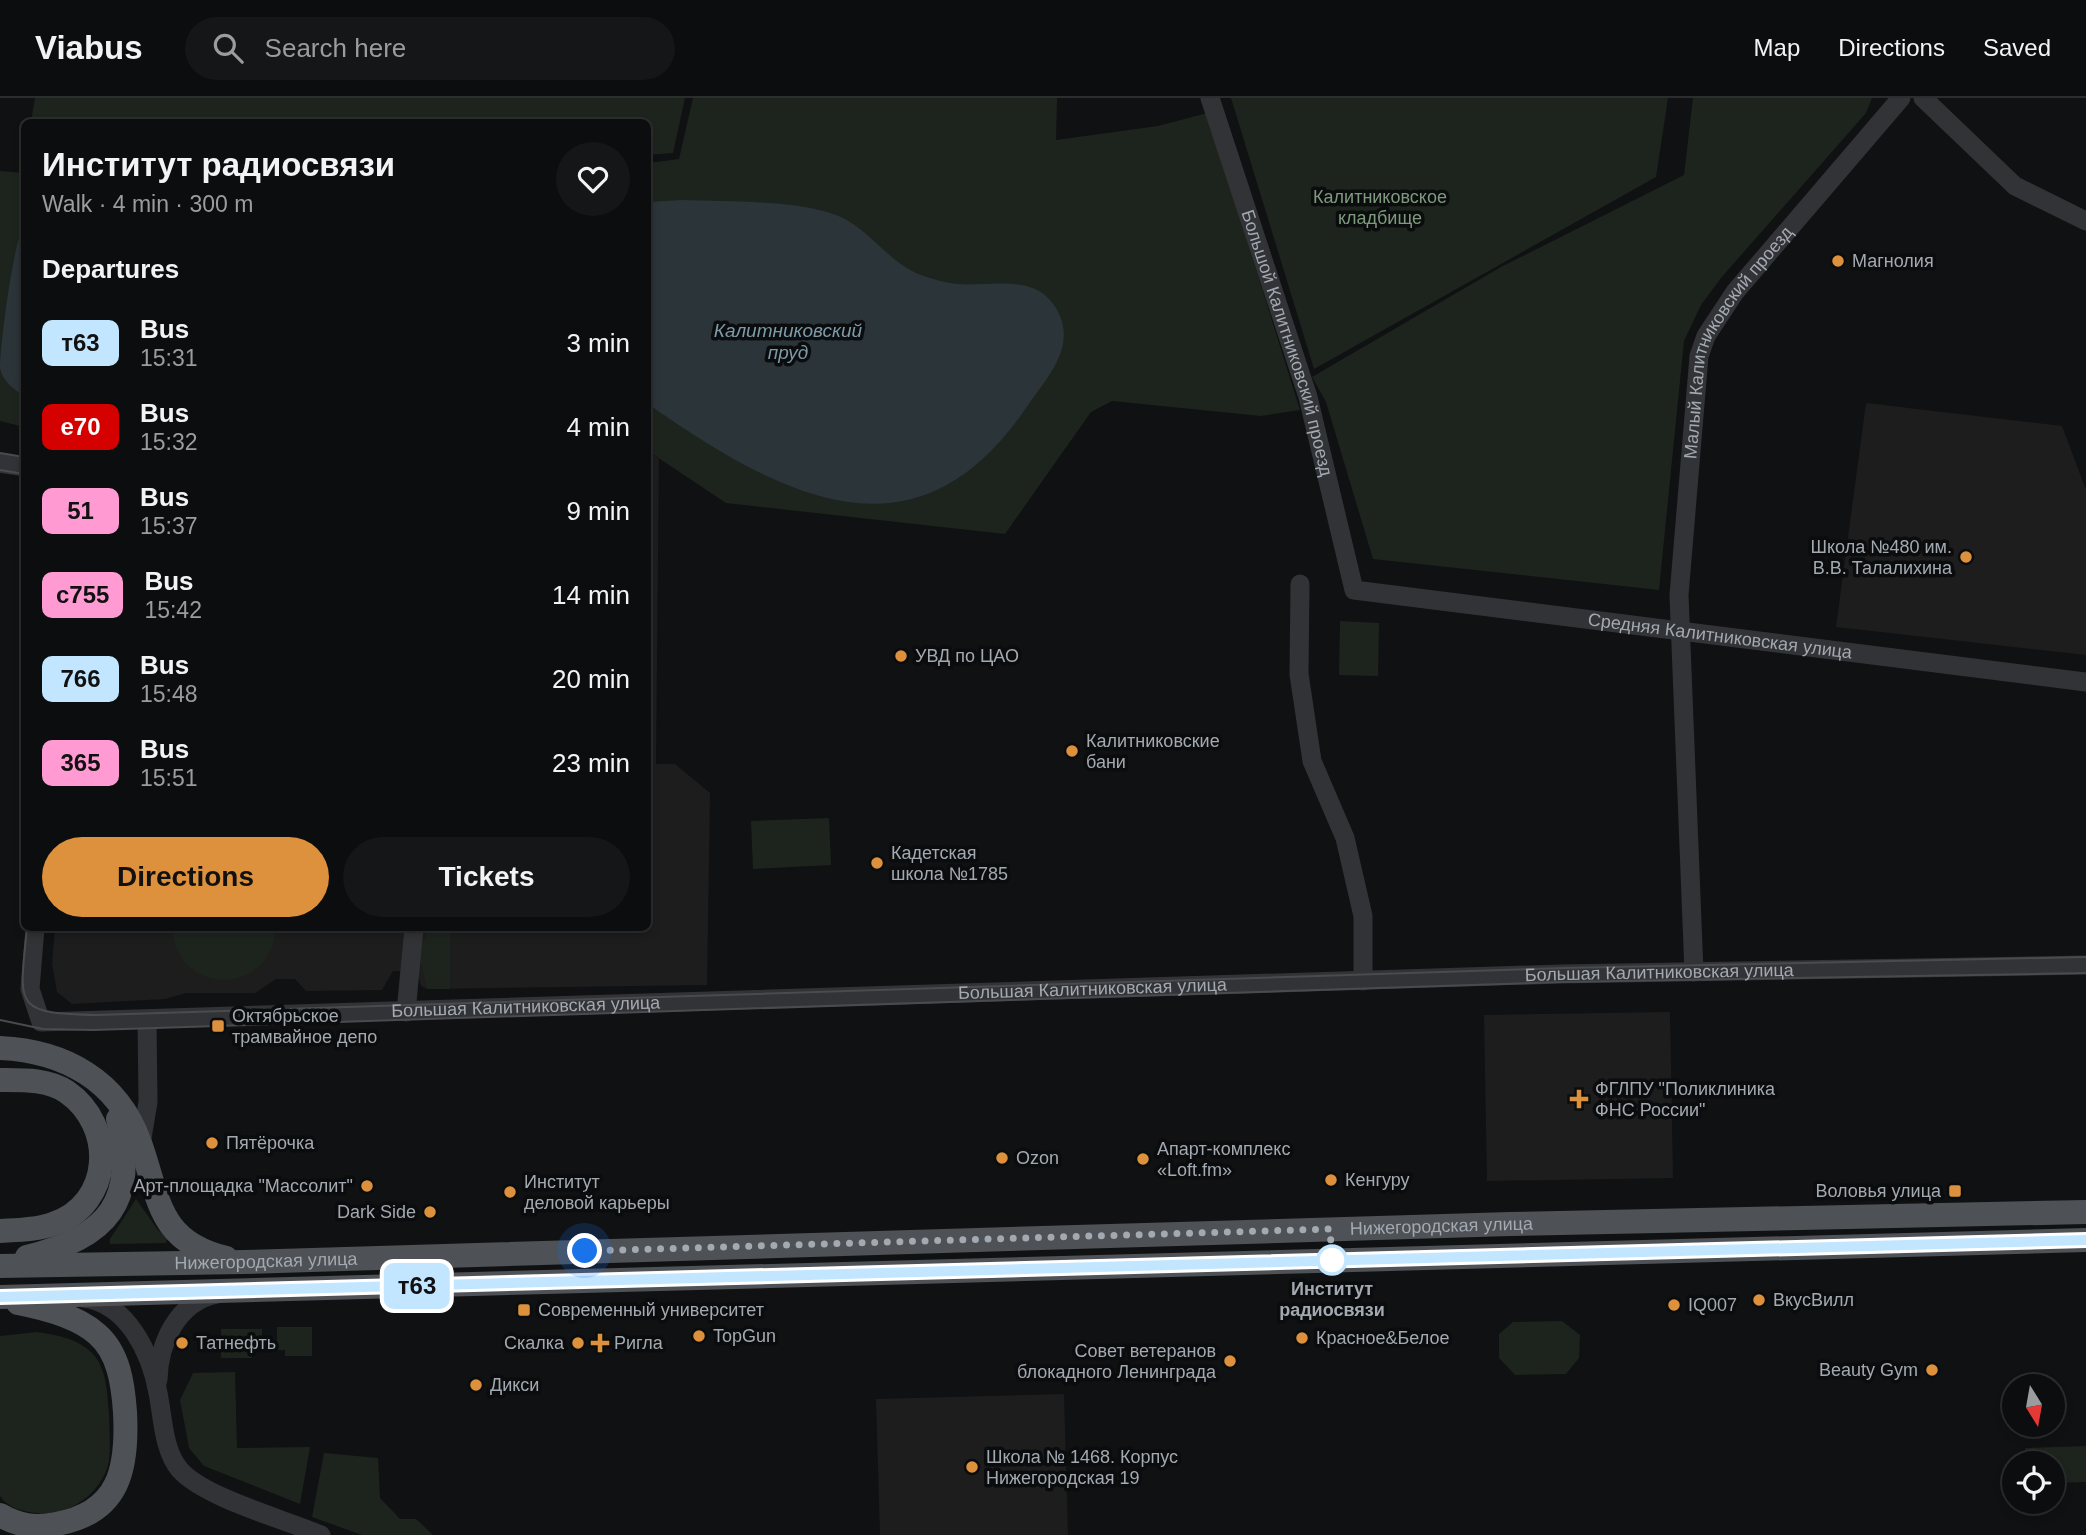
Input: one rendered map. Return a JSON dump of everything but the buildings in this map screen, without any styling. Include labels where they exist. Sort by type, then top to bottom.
[{"type":"main road","points":[[0,1048],[47,1055],[74,1063],[106,1089],[124,1111],[141,1144],[159,1209],[172,1229],[191,1244],[215,1255],[244,1262]]},
{"type":"main road","points":[[0,1231],[53,1224],[74,1213],[89,1198],[97,1183],[103,1146],[97,1126],[85,1106],[66,1090],[43,1082],[2,1080]]},
{"type":"main road","points":[[0,1264],[52,1251],[79,1240],[100,1224],[114,1207],[126,1172],[125,1149],[118,1119],[106,1089]]},
{"type":"main road","name":"Нижегородская улица","points":[[0,1264],[244,1262],[1510,1224],[2086,1212]]},
{"type":"main road","name":"Нижегородская улица","points":[[0,1299],[54,1294],[227,1292],[2086,1240]]},
{"type":"main road","points":[[0,1299],[61,1314],[95,1331],[107,1343],[118,1365],[124,1392],[127,1443],[125,1465],[117,1483],[90,1514],[70,1522],[44,1526],[18,1525],[0,1515]]},
{"type":"street","name":"Большой Калитниковский проезд","points":[[1210,98],[1308,397],[1354,590]]},
{"type":"street","name":"Малый Калитниковский проезд","points":[[1694,972],[1679,595],[1692,410],[1699,356],[1706,336],[1735,292],[1901,98]]},
{"type":"street","points":[[1923,98],[2015,186],[2086,221]]},
{"type":"street","points":[[2067,213],[2086,207]]},
{"type":"street","points":[[0,463],[21,466]]},
{"type":"street","points":[[1300,584],[1299,674],[1312,761],[1345,838],[1363,916],[1363,981]]},
{"type":"street","name":"Средняя Калитниковская улица","points":[[1354,590],[2086,682]]},
{"type":"street","name":"Большая Калитниковская улица","points":[[35,931],[30,989],[41,1022],[1363,981],[2086,965]]},
{"type":"street","points":[[406,1012],[414,931]]},
{"type":"street","points":[[141,1144],[148,1102],[147,1020]]},
{"type":"street","points":[[158,1388],[161,1352],[167,1335],[180,1316],[207,1296],[227,1292]]},
{"type":"street","points":[[54,1294],[89,1298],[124,1318],[145,1352],[158,1388],[172,1454],[178,1467],[191,1480],[321,1535]]},
{"type":"shaded area","name":"Школа №480 им. В.В. Талалихина","points":[[1866,403],[2062,426],[2086,490],[2086,655],[1836,627]]},
{"type":"shaded area","name":"Октябрьское трамвайное депо","points":[[651,453],[659,459],[656,764],[675,764],[710,793],[707,985],[427,989],[421,986],[417,971],[393,971],[382,990],[306,991],[295,979],[276,979],[255,993],[186,993],[165,999],[72,1004],[57,992],[52,964],[55,931],[651,931]]},
{"type":"shaded area","name":"ФГЛПУ \"Поликлиника ФНС России\"","points":[[1670,1012],[1673,1178],[1487,1181],[1484,1015]]},
{"type":"shaded area","name":"Школа № 1468. Корпус Нижегородская 19","points":[[1064,1394],[1068,1535],[880,1535],[876,1399]]},
{"type":"green space","points":[[35,98],[685,98],[673,153],[651,155],[651,119],[32,119]]},
{"type":"green space","points":[[693,98],[1057,98],[1056,140],[1158,126],[1207,113],[1300,410],[1261,416],[1112,401],[1091,412],[1005,534],[726,503],[651,453],[651,163],[679,159]]},
{"type":"green space","name":"Калитниковское кладбище","points":[[1231,98],[1668,98],[1656,177],[1314,369]]},
{"type":"green space","points":[[1693,98],[1872,98],[1866,113],[1721,278],[1701,305],[1684,341],[1659,590],[1373,559],[1326,402],[1312,377],[1501,267],[1684,175]]},
{"type":"green space","points":[[0,171],[21,173],[21,426],[0,421]]},
{"type":"green space","points":[[1340,621],[1379,623],[1378,676],[1339,675]]},
{"type":"green space","points":[[829,818],[831,865],[753,869],[751,821]]},
{"type":"green space","points":[[173,931],[275,931],[271,951],[259,967],[242,977],[224,980],[206,977],[189,967],[177,951]]},
{"type":"green space","points":[[427,931],[450,931],[450,989],[427,989],[419,954]]},
{"type":"green space","points":[[136,1199],[167,1238],[166,1243],[110,1244],[110,1239]]},
{"type":"green space","points":[[1562,1321],[1580,1335],[1579,1358],[1566,1374],[1515,1375],[1499,1358],[1499,1334],[1513,1322]]},
{"type":"green space","points":[[277,1327],[312,1327],[312,1356],[285,1356],[285,1350],[277,1350]]},
{"type":"green space","points":[[221,1329],[262,1329],[262,1350],[253,1350],[252,1358],[221,1358]]},
{"type":"green space","points":[[37,1332],[72,1340],[91,1352],[103,1373],[109,1413],[109,1461],[105,1473],[92,1493],[72,1507],[50,1513],[16,1509],[0,1496],[0,1336]]},
{"type":"green space","points":[[235,1372],[237,1448],[310,1447],[300,1504],[204,1466],[189,1448],[180,1400],[193,1373]]},
{"type":"green space","points":[[2086,1446],[2086,1482],[2065,1483],[2065,1451],[2025,1451],[2025,1448]]},
{"type":"green space","points":[[324,1453],[378,1458],[380,1498],[400,1519],[416,1519],[433,1535],[362,1535],[312,1517]]},
{"type":"water","name":"Калитниковский пруд","points":[[683,200],[766,203],[829,213],[855,225],[900,264],[921,275],[957,284],[1015,284],[1041,292],[1052,302],[1060,316],[1063,329],[1061,352],[1050,374],[1028,405],[985,457],[940,489],[893,503],[845,502],[796,489],[747,466],[651,406],[651,202]]},
{"type":"water","points":[[21,234],[21,394],[6,381],[0,368],[5,318]]},
{"type":"tram line","points":[[0,453],[21,456]]},
{"type":"tram line","points":[[0,470],[21,474]]},
{"type":"tram line","points":[[27,931],[23,990],[28,1001],[36,1008],[50,1012],[97,1015],[1565,968],[2086,957]]},
{"type":"tram line","points":[[0,1020],[43,1029],[93,1030],[1561,982],[2086,973]]},
{"type":"bus line","name":"т63","points":[[0,1297],[2086,1240]]},
{"type":"place","name":"Магнолия","points":[[1838,261]]},
{"type":"place","name":"Школа №480 им. В.В. Талалихина","points":[[1966,557]]},
{"type":"place","name":"УВД по ЦАО","points":[[901,656]]},
{"type":"place","name":"Калитниковские бани","points":[[1072,751]]},
{"type":"place","name":"Кадетская школа №1785","points":[[877,863]]},
{"type":"place","name":"Октябрьское трамвайное депо","points":[[218,1026]]},
{"type":"place","name":"ФГЛПУ \"Поликлиника ФНС России\"","points":[[1579,1099]]},
{"type":"place","name":"Пятёрочка","points":[[212,1143]]},
{"type":"place","name":"Ozon","points":[[1002,1158]]},
{"type":"place","name":"Апарт-комплекс «Loft.fm»","points":[[1143,1159]]},
{"type":"place","name":"Кенгуру","points":[[1331,1180]]},
{"type":"place","name":"Арт-площадка \"Массолит\"","points":[[367,1186]]},
{"type":"place","name":"Воловья улица","points":[[1955,1191]]},
{"type":"place","name":"Институт деловой карьеры","points":[[510,1192]]},
{"type":"place","name":"Dark Side","points":[[430,1212]]},
{"type":"place","name":"Институт радиосвязи","points":[[1332,1260]]},
{"type":"place","name":"ВкусВилл","points":[[1759,1300]]},
{"type":"place","name":"IQ007","points":[[1674,1305]]},
{"type":"place","name":"Современный университет","points":[[524,1310]]},
{"type":"place","name":"TopGun","points":[[699,1336]]},
{"type":"place","name":"Красное&Белое","points":[[1302,1338]]},
{"type":"place","name":"Татнефть","points":[[182,1343]]},
{"type":"place","name":"Скалка","points":[[578,1343]]},
{"type":"place","name":"Ригла","points":[[600,1343]]},
{"type":"place","name":"Совет ветеранов блокадного Ленинграда","points":[[1230,1361]]},
{"type":"place","name":"Beauty Gym","points":[[1932,1370]]},
{"type":"place","name":"Дикси","points":[[476,1385]]},
{"type":"place","name":"Школа № 1468. Корпус Нижегородская 19","points":[[972,1467]]},
{"type":"route","points":[[585,1251],[1330,1229],[1332,1260]]}]
